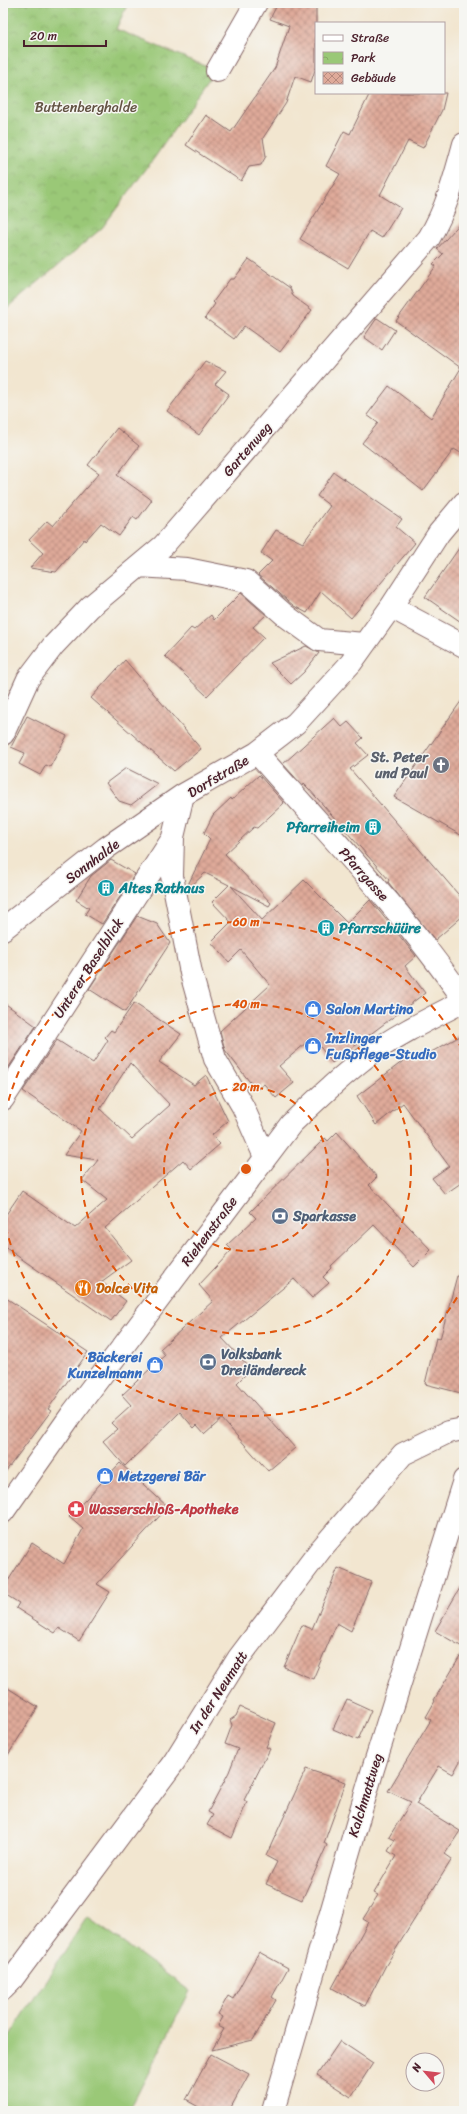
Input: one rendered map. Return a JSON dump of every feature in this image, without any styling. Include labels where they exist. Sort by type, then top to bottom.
[{"type":"street","points":[[217,71],[256,3]]},
{"type":"street","name":"Gartenweg","points":[[3,734],[28,679],[53,646],[90,607],[163,546],[429,238],[441,218],[453,186],[464,144]]},
{"type":"street","name":"Dorfstraße","points":[[265,1157],[243,1107],[215,1059],[191,973],[172,876],[173,837],[183,795],[257,753],[296,724],[351,663],[391,607],[439,533],[464,504]]},
{"type":"street","points":[[139,566],[187,569],[246,581],[286,616],[319,640],[364,644]]},
{"type":"street","points":[[391,607],[464,646]]},
{"type":"street","name":"Pfarrgasse","points":[[257,753],[399,913],[434,956],[464,1000]]},
{"type":"street","name":"Sonnhalde","points":[[3,929],[106,848],[183,795]]},
{"type":"street","name":"Unterer Baselblick","points":[[3,1099],[173,837]]},
{"type":"street","name":"Riehenstraße","points":[[3,1512],[72,1414],[291,1124],[367,1056],[420,1024],[464,1000]]},
{"type":"street","name":"In der Neumatt","points":[[3,1989],[10,1982],[174,1762],[238,1658],[321,1549],[403,1454],[448,1432],[464,1429]]},
{"type":"street","name":"Kalchmattweg","points":[[273,2111],[373,1769],[464,1480]]},
{"type":"green space","name":"Buttenberghalde","points":[[3,3],[128,3],[116,29],[215,70],[155,157],[102,228],[3,312]]},
{"type":"green space","points":[[87,1917],[190,1991],[129,2111],[3,2111],[3,2046]]},
{"type":"building","points":[[278,3],[316,3],[315,70],[311,82],[295,76],[286,103],[263,138],[266,156],[261,165],[249,167],[241,181],[186,145],[206,115],[231,132],[275,68],[289,26],[270,19]]},
{"type":"building","points":[[446,93],[442,110],[423,148],[408,141],[380,195],[401,208],[382,238],[370,231],[348,268],[300,239],[340,174],[326,166],[344,131],[350,134],[370,94]]},
{"type":"building","points":[[464,219],[464,455],[454,449],[423,491],[362,443],[378,423],[367,415],[389,386],[431,418],[461,368],[396,321],[436,266],[433,264],[443,254],[437,249]]},
{"type":"building","points":[[249,259],[290,288],[293,296],[312,310],[280,352],[244,326],[234,339],[205,318],[215,304],[213,302],[230,279],[234,279]]},
{"type":"building","points":[[377,318],[395,330],[382,350],[364,337]]},
{"type":"building","points":[[205,361],[226,371],[215,384],[229,394],[199,435],[167,411]]},
{"type":"building","points":[[117,428],[139,446],[117,475],[152,500],[137,520],[133,517],[119,536],[101,523],[85,541],[84,539],[56,572],[30,568],[43,553],[29,540],[47,521],[53,526],[99,473],[88,465]]},
{"type":"building","points":[[334,472],[402,519],[396,527],[415,543],[351,618],[321,591],[307,613],[294,606],[258,575],[272,561],[261,553],[276,530],[303,543],[330,506],[317,496]]},
{"type":"building","points":[[464,541],[464,624],[425,597]]},
{"type":"building","points":[[241,593],[266,615],[253,627],[264,637],[207,696],[165,656],[191,628],[194,630],[211,615],[214,620]]},
{"type":"building","points":[[306,646],[319,653],[304,672],[291,684],[270,663]]},
{"type":"building","points":[[125,660],[201,749],[174,771],[91,698]]},
{"type":"building","name":"St. Peter und Paul","points":[[464,697],[464,837],[394,797]]},
{"type":"building","points":[[27,716],[67,736],[50,767],[46,765],[40,775],[19,764],[25,753],[11,747]]},
{"type":"building","points":[[334,718],[342,727],[348,722],[363,738],[357,743],[368,755],[350,769],[464,901],[464,915],[435,940],[388,882],[389,880],[309,789],[304,784],[303,786],[283,764]]},
{"type":"building","points":[[126,768],[158,784],[131,805],[119,801],[106,783]]},
{"type":"building","points":[[259,775],[284,803],[257,828],[254,827],[225,854],[271,903],[269,906],[231,886],[262,920],[304,880],[347,923],[370,900],[416,956],[405,966],[425,993],[332,1063],[313,1037],[279,1066],[294,1083],[276,1098],[264,1084],[256,1090],[225,1050],[220,1031],[270,985],[241,950],[229,962],[211,942],[231,922],[212,902],[229,885],[205,873],[188,889],[187,887],[210,839],[204,833],[213,815]]},
{"type":"building","name":"Altes Rathaus","points":[[111,860],[135,874],[102,924],[85,914],[89,908],[76,900],[91,876]]},
{"type":"building","points":[[137,916],[157,924],[170,943],[125,1012],[89,989]]},
{"type":"building","points":[[3,1002],[36,1026],[3,1076]]},
{"type":"building","points":[[134,1003],[181,1034],[159,1062],[194,1085],[206,1075],[228,1121],[212,1135],[220,1144],[191,1169],[183,1160],[105,1228],[131,1260],[101,1282],[126,1301],[111,1321],[3,1246],[3,1219],[22,1191],[75,1228],[107,1200],[82,1180],[98,1160],[64,1155],[81,1131],[23,1091],[57,1040],[93,1063],[108,1040],[105,1037],[111,1030],[114,1032]],"holes":[[[130,1063],[170,1105],[132,1139],[100,1109]]]},
{"type":"building","points":[[464,1034],[464,1187],[461,1183],[445,1194],[432,1178],[449,1166],[403,1103],[376,1125],[357,1096],[411,1055],[415,1061]]},
{"type":"building","points":[[337,1132],[377,1177],[369,1185],[431,1250],[414,1267],[374,1225],[331,1266],[332,1268],[323,1277],[329,1283],[312,1298],[294,1279],[222,1338],[251,1369],[237,1383],[295,1448],[268,1471],[222,1419],[205,1434],[197,1425],[194,1428],[180,1412],[125,1466],[103,1441],[117,1429],[111,1423],[131,1405],[122,1395],[165,1355],[160,1349],[213,1301],[199,1285],[232,1250],[227,1245],[256,1218],[250,1212],[325,1138],[328,1141]]},
{"type":"building","points":[[457,1276],[464,1277],[464,1381],[461,1393],[425,1384],[436,1338],[440,1339]]},
{"type":"building","points":[[3,1296],[88,1352],[48,1409],[51,1411],[3,1475]]},
{"type":"building","points":[[120,1463],[168,1507],[97,1584],[110,1592],[79,1641],[59,1628],[55,1633],[16,1608],[19,1603],[3,1593],[3,1589],[32,1543],[64,1564],[83,1529],[69,1517]]},
{"type":"building","points":[[338,1568],[371,1582],[351,1631],[337,1623],[313,1679],[284,1667],[302,1625],[312,1629]]},
{"type":"building","points":[[464,1581],[464,1648],[435,1631]]},
{"type":"building","points":[[464,1650],[464,1754],[453,1774],[439,1766],[416,1804],[460,1831],[445,1854],[452,1859],[386,1965],[365,2006],[332,1988],[368,1922],[363,1919],[378,1895],[374,1893],[396,1856],[388,1851],[395,1840],[389,1837],[411,1802],[388,1791],[431,1720],[426,1717],[435,1701],[434,1700]]},
{"type":"building","points":[[3,1685],[38,1707],[3,1763]]},
{"type":"building","points":[[347,1699],[371,1710],[358,1740],[333,1729]]},
{"type":"building","points":[[240,1707],[276,1723],[266,1747],[270,1749],[244,1800],[247,1802],[232,1838],[207,1825],[213,1815],[208,1812],[229,1772],[238,1749],[225,1744],[232,1725],[230,1720],[236,1716]]},
{"type":"building","points":[[306,1769],[346,1782],[324,1843],[327,1845],[302,1900],[266,1884],[277,1862],[266,1856]]},
{"type":"building","points":[[259,1952],[288,1968],[272,1997],[276,2000],[253,2040],[212,2050],[224,2029],[218,2026],[223,2017],[218,2014],[228,1996],[233,1999]]},
{"type":"building","points":[[340,2041],[373,2063],[351,2097],[317,2075]]},
{"type":"building","points":[[211,2054],[249,2074],[229,2111],[206,2111],[186,2100]]},
{"type":"place","name":"St. Peter und Paul","points":[[441,765]]},
{"type":"place","name":"Pfarreiheim","points":[[373,827]]},
{"type":"place","name":"Altes Rathaus","points":[[106,888]]},
{"type":"place","name":"Pfarrschüüre","points":[[326,928]]},
{"type":"place","name":"Salon Martino","points":[[313,1009]]},
{"type":"place","name":"Inzlinger Fußpflege-Studio","points":[[313,1046]]},
{"type":"place","name":"Sparkasse","points":[[280,1216]]},
{"type":"place","name":"Dolce Vita","points":[[83,1288]]},
{"type":"place","name":"Volksbank Dreiländereck","points":[[208,1362]]},
{"type":"place","name":"Bäckerei Kunzelmann","points":[[155,1365]]},
{"type":"place","name":"Metzgerei Bär","points":[[105,1476]]},
{"type":"place","name":"Wasserschloß-Apotheke","points":[[76,1509]]}]
